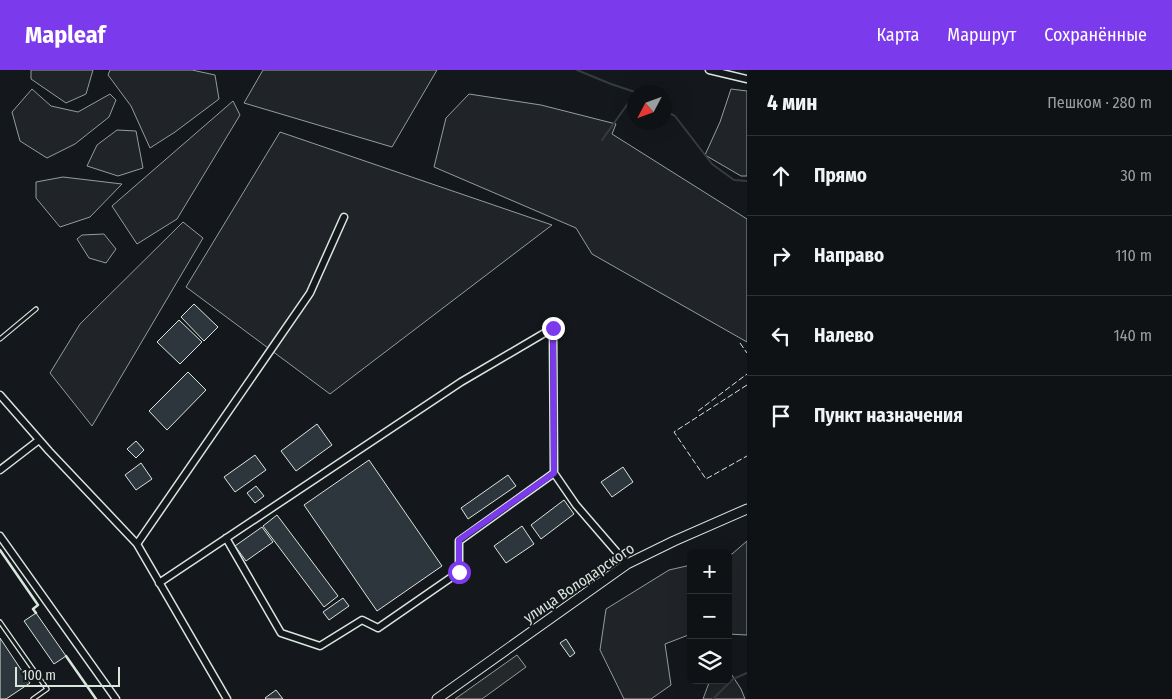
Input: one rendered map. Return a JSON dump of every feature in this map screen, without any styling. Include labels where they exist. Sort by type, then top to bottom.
[{"type":"main road","name":"улица Володарского","points":[[437,699],[627,564],[747,509]]},
{"type":"street","points":[[709,70],[747,79]]},
{"type":"street","points":[[137,544],[310,292],[344,217]]},
{"type":"street","points":[[159,583],[461,382],[553,328],[554,473],[576,505],[627,564]]},
{"type":"street","points":[[0,395],[39,440],[137,544],[227,699]]},
{"type":"street","points":[[0,470],[39,440]]},
{"type":"street","points":[[226,538],[281,633],[320,646],[362,620],[378,628],[459,572],[459,540],[554,473]]},
{"type":"street","points":[[0,536],[116,699]]},
{"type":"lane","points":[[0,339],[36,309]]},
{"type":"lane","points":[[0,622],[48,689],[33,699]]},
{"type":"shaded area","points":[[31,70],[93,70],[86,94],[66,103],[31,79]]},
{"type":"shaded area","points":[[110,70],[192,70],[215,75],[219,99],[150,148],[131,106],[108,75]]},
{"type":"shaded area","points":[[263,70],[437,70],[392,147],[244,103]]},
{"type":"shaded area","points":[[32,89],[51,106],[78,112],[110,94],[116,100],[109,117],[75,144],[47,158],[20,141],[12,112]]},
{"type":"shaded area","points":[[731,89],[747,91],[747,176],[741,176],[705,155],[720,122]]},
{"type":"shaded area","points":[[469,94],[541,105],[616,124],[612,134],[747,219],[747,342],[592,254],[576,228],[434,167],[446,118]]},
{"type":"shaded area","points":[[233,101],[240,115],[177,219],[137,244],[112,206]]},
{"type":"shaded area","points":[[117,130],[136,131],[143,168],[118,176],[87,166],[97,145]]},
{"type":"shaded area","points":[[280,132],[552,225],[330,394],[186,287]]},
{"type":"shaded area","points":[[63,177],[122,184],[90,217],[60,227],[36,198],[36,182]]},
{"type":"shaded area","points":[[183,222],[203,238],[92,426],[50,373],[80,324]]},
{"type":"shaded area","points":[[104,234],[116,249],[106,263],[89,258],[77,239],[82,235]]},
{"type":"shaded area","points":[[747,541],[747,635],[732,634],[732,554]]},
{"type":"shaded area","points":[[687,566],[687,636],[665,644],[671,685],[651,699],[624,699],[600,650],[606,609],[669,570]]},
{"type":"shaded area","points":[[517,655],[526,667],[482,699],[455,699]]},
{"type":"shaded area","points":[[732,675],[745,699],[703,699],[709,684],[732,684]]},
{"type":"building","points":[[194,304],[218,327],[204,341],[181,317]]},
{"type":"building","points":[[179,320],[202,342],[180,364],[157,342]]},
{"type":"building","points":[[188,372],[206,390],[167,430],[149,411]]},
{"type":"building","points":[[317,424],[332,445],[296,471],[281,451]]},
{"type":"building","points":[[136,441],[144,450],[136,458],[127,449]]},
{"type":"building","points":[[255,455],[266,470],[235,492],[224,477]]},
{"type":"building","points":[[369,460],[442,566],[377,611],[304,505]]},
{"type":"building","points":[[141,463],[152,479],[136,490],[125,475]]},
{"type":"building","points":[[623,467],[633,482],[612,497],[601,482]]},
{"type":"building","points":[[508,475],[516,486],[468,519],[461,508]]},
{"type":"building","points":[[256,486],[264,496],[255,503],[247,493]]},
{"type":"building","points":[[564,500],[574,514],[541,539],[531,525]]},
{"type":"building","points":[[277,515],[338,596],[324,607],[263,526]]},
{"type":"building","points":[[522,526],[534,544],[506,563],[494,546]]},
{"type":"building","points":[[262,527],[273,542],[246,561],[235,546]]},
{"type":"building","points":[[343,598],[349,606],[329,620],[323,612]]},
{"type":"building","points":[[36,613],[66,656],[54,664],[24,621]]},
{"type":"building","points":[[0,638],[30,683],[6,699],[0,699]]},
{"type":"building","points":[[566,639],[575,653],[570,657],[560,643]]},
{"type":"building","points":[[276,690],[283,699],[265,698]]},
{"type":"waterway","points":[[577,70],[627,89]]},
{"type":"waterway","points":[[602,140],[627,105]]},
{"type":"waterway","points":[[672,114],[712,164],[734,180],[747,181]]},
{"type":"waterway","points":[[713,699],[733,679],[747,673]]},
{"type":"fence","points":[[740,343],[747,353]]},
{"type":"fence","points":[[698,411],[747,374]]},
{"type":"fence","points":[[747,385],[674,432],[706,479],[747,456]]},
{"type":"wall","points":[[0,550],[38,605],[33,609],[36,613]]},
{"type":"wall","points":[[66,656],[96,699]]},
{"type":"route","points":[[459,572],[459,540],[554,473],[553,328]]}]
